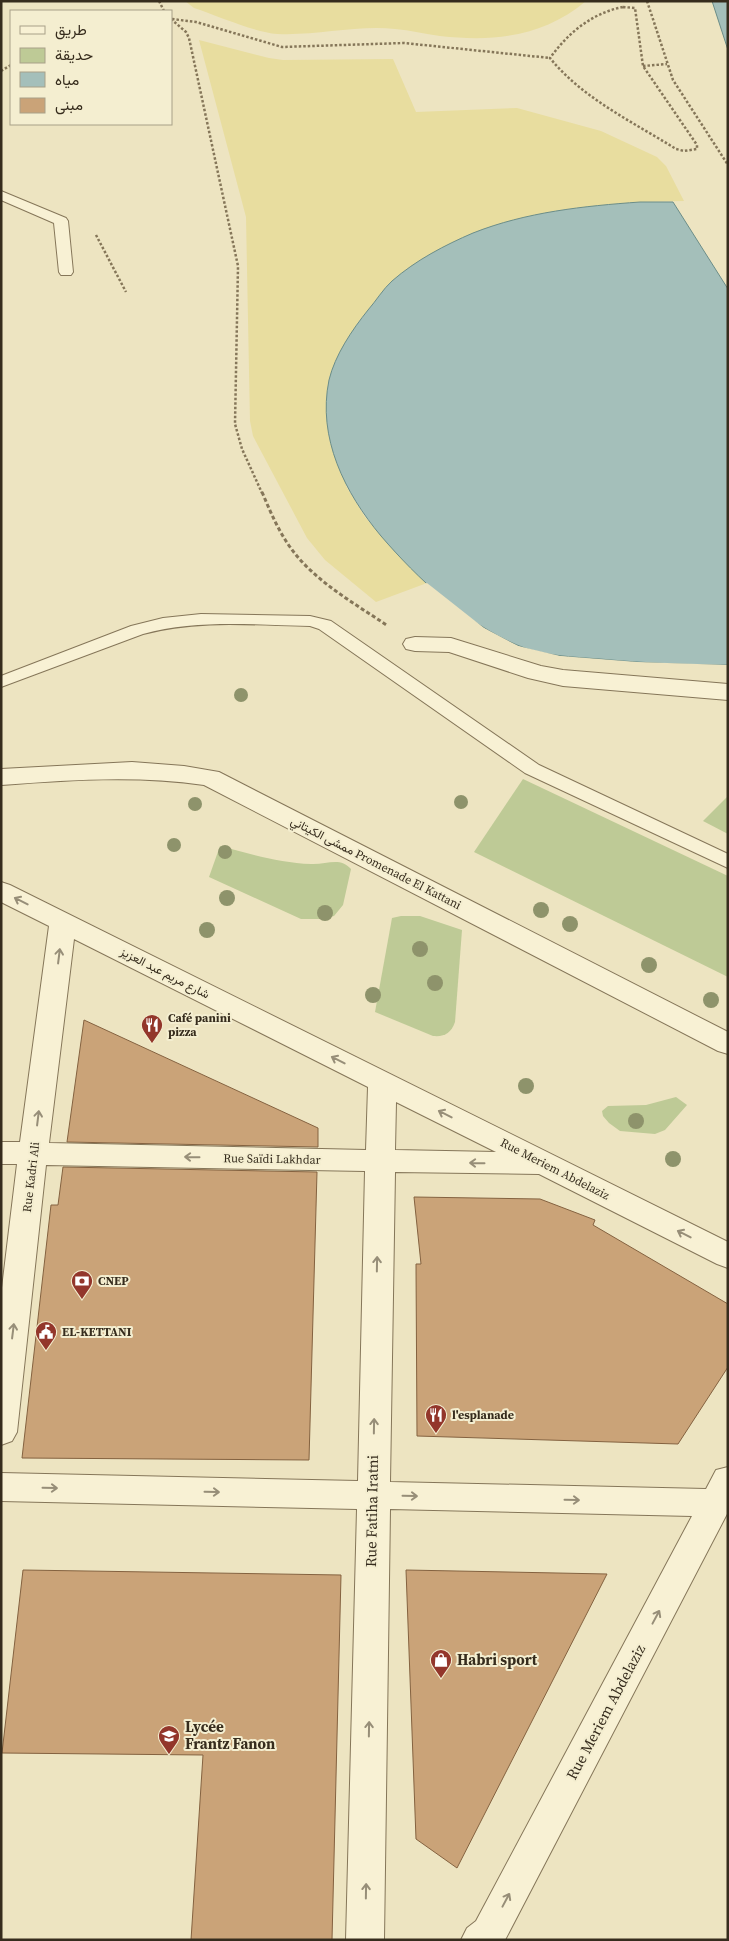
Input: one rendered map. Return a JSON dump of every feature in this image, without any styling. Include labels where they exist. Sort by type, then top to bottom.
[{"type":"street","points":[[415,644],[451,645],[537,673],[563,678],[728,692]]},
{"type":"street","name":"ممشى الكيتاني Promenade El Kattani","points":[[1,777],[104,770],[143,770],[182,772],[210,778],[728,1044]]},
{"type":"street","name":"شارع مريم عبد العزيز","points":[[1,892],[382,1082]]},
{"type":"street","name":"Rue Kadri Ali","points":[[1,1432],[33,1154],[63,923]]},
{"type":"street","name":"Rue Fatiha Iratni","points":[[365,1940],[382,1082]]},
{"type":"street","name":"Rue Meriem Abdelaziz","points":[[382,1082],[728,1256]]},
{"type":"street","name":"Rue Saïdi Lakhdar","points":[[1,1154],[544,1164]]},
{"type":"street","points":[[1,1487],[373,1495],[722,1492]]},
{"type":"street","name":"Rue Meriem Abdelaziz","points":[[487,1937],[722,1492]]},
{"type":"lane","points":[[1,195],[61,221],[66,272]]},
{"type":"lane","points":[[1,682],[138,630],[163,623],[201,620],[310,621],[325,625],[532,769],[728,862]]},
{"type":"path","points":[[647,1],[673,80],[728,165]]},
{"type":"path","points":[[172,19],[196,22],[282,46],[421,44],[550,58],[562,73],[579,88],[676,149],[684,152],[697,150],[697,145],[643,66],[635,8],[617,3]]},
{"type":"path","points":[[550,58],[564,39],[590,14]]},
{"type":"path","points":[[172,19],[186,32],[189,38],[238,266],[235,424],[240,444],[281,534],[297,555],[311,571],[331,587],[415,644]]},
{"type":"path","points":[[643,66],[667,64]]},
{"type":"path","points":[[93,230],[126,292]]},
{"type":"green space","points":[[523,779],[728,876],[728,977],[474,852]]},
{"type":"green space","points":[[728,796],[728,834],[703,821]]},
{"type":"green space","points":[[220,846],[288,862],[317,864],[337,862],[347,865],[351,869],[343,905],[334,916],[321,919],[301,919],[209,877]]},
{"type":"green space","points":[[420,916],[462,930],[455,1022],[452,1029],[444,1035],[433,1036],[375,1012],[392,918]]},
{"type":"green space","points":[[676,1097],[687,1105],[665,1130],[655,1134],[620,1131],[603,1116],[602,1111],[608,1106],[646,1105]]},
{"type":"sand","points":[[185,1],[586,1],[570,13],[535,29],[499,37],[460,38],[380,28],[306,34],[268,33],[194,8]]},
{"type":"sand","points":[[199,40],[283,60],[393,59],[416,112],[517,108],[601,131],[657,157],[666,166],[684,201],[640,202],[567,209],[529,216],[475,232],[418,262],[391,282],[359,321],[340,353],[346,486],[365,517],[427,583],[376,602],[325,560],[307,538],[253,436],[250,421],[246,217]]},
{"type":"water","points":[[712,1],[728,1],[728,50]]},
{"type":"water","points":[[640,202],[673,202],[728,289],[728,665],[648,663],[579,658],[537,652],[497,635],[460,612],[443,598],[410,568],[381,536],[356,502],[346,483],[337,464],[327,423],[326,402],[329,380],[335,361],[350,334],[362,318],[392,281],[401,273],[441,248],[493,226],[555,211]]},
{"type":"pier","points":[[427,583],[484,628],[518,646],[560,656],[637,662],[728,665],[728,668],[636,665],[559,659],[518,648],[482,630],[424,584]]},
{"type":"building","points":[[84,1020],[318,1128],[318,1147],[67,1142]]},
{"type":"building","points":[[63,1167],[317,1172],[309,1460],[22,1458],[51,1205],[58,1205]]},
{"type":"building","points":[[414,1197],[540,1199],[595,1220],[593,1225],[728,1304],[728,1367],[678,1444],[417,1436],[416,1264],[421,1264]]},
{"type":"building","name":"Lycée Frantz Fanon","points":[[23,1570],[341,1575],[332,1940],[191,1940],[203,1755],[2,1753]]},
{"type":"building","points":[[406,1570],[607,1574],[457,1868],[416,1839]]},
{"type":"place","name":"Café panini pizza","points":[[152,1044]]},
{"type":"place","name":"CNEP","points":[[82,1300]]},
{"type":"place","name":"EL-KETTANI","points":[[46,1351]]},
{"type":"place","name":"l'esplanade","points":[[436,1434]]},
{"type":"place","name":"Habri sport","points":[[441,1679]]},
{"type":"place","name":"Lycée Frantz Fanon","points":[[169,1755]]}]
